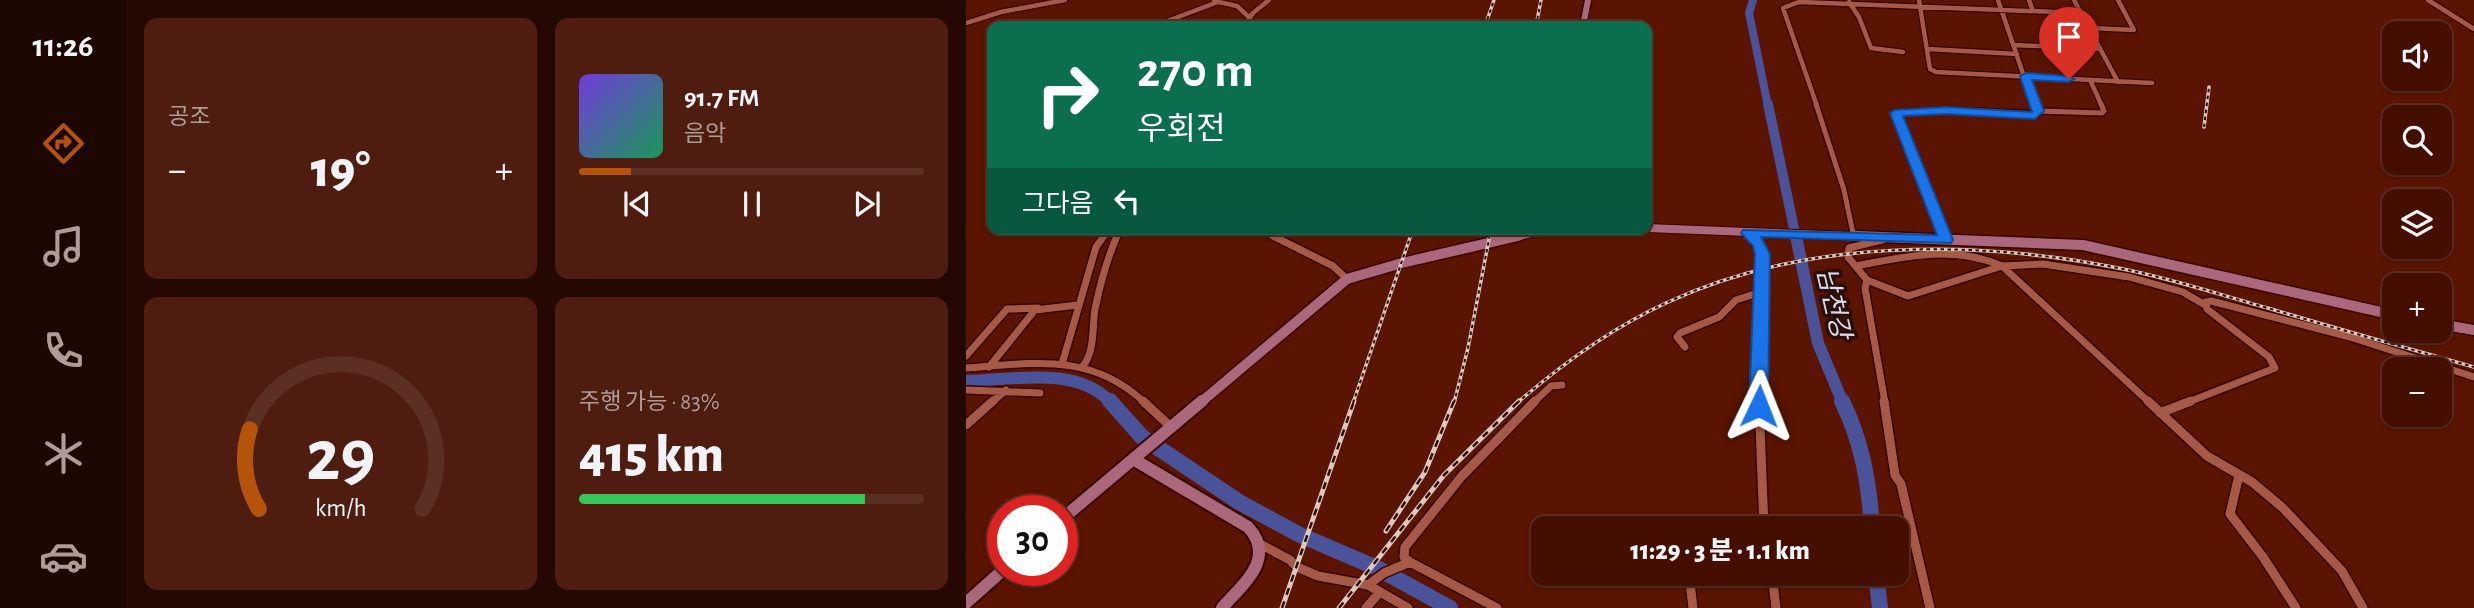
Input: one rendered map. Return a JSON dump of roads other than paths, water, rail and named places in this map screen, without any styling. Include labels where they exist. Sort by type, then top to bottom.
[{"type":"main road","points":[[1584,21],[1588,0]]},
{"type":"main road","points":[[1652,228],[2083,245],[2382,312]]},
{"type":"main road","points":[[1078,505],[1347,279],[1402,263],[1523,235]]},
{"type":"main road","points":[[2452,326],[2474,330]]},
{"type":"main road","points":[[1136,456],[1255,532],[1262,545],[1256,568],[1222,608]]},
{"type":"main road","points":[[966,603],[987,584]]},
{"type":"street","points":[[966,23],[1001,12],[1065,0]]},
{"type":"street","points":[[1211,0],[1237,6]]},
{"type":"street","points":[[1230,0],[1250,18]]},
{"type":"street","points":[[1248,21],[1269,0]]},
{"type":"street","points":[[1998,0],[2038,111]]},
{"type":"street","points":[[2029,0],[2033,10]]},
{"type":"street","points":[[2074,0],[2118,82]]},
{"type":"street","points":[[2090,28],[2134,30],[2118,0]]},
{"type":"street","points":[[2428,0],[2474,30]]},
{"type":"street","points":[[1167,21],[1218,2]]},
{"type":"street","points":[[1777,2],[1790,22],[1844,190],[1854,238]]},
{"type":"street","points":[[1783,8],[1805,2],[1920,3],[2081,13]]},
{"type":"street","points":[[1852,2],[1871,48],[1903,52]]},
{"type":"street","points":[[1920,3],[1930,69],[1936,72],[2152,83]]},
{"type":"street","points":[[2014,45],[2099,49]]},
{"type":"street","points":[[1928,50],[2017,54]]},
{"type":"street","points":[[1946,240],[1895,113],[1946,110],[2035,115],[2038,111],[2102,113],[2104,111],[2091,80]]},
{"type":"street","points":[[1748,233],[1759,245],[1762,254],[1759,406],[1764,516]]},
{"type":"street","points":[[1062,364],[1096,247],[1105,235]]},
{"type":"street","points":[[1083,366],[1092,355],[1090,341],[1112,243],[1117,235]]},
{"type":"street","points":[[1270,235],[1333,266],[1347,279]]},
{"type":"street","points":[[1890,239],[1849,248],[1848,257],[1867,280],[1908,296],[2002,266],[2043,264],[2095,270],[2183,292],[2205,304],[2275,365],[2275,368],[2160,413]]},
{"type":"street","points":[[1856,266],[1917,254],[1975,256],[2002,266],[2207,456],[2252,482],[2310,535],[2342,571],[2363,608]]},
{"type":"street","points":[[1085,281],[1104,277]]},
{"type":"street","points":[[1867,280],[1865,288],[1875,335],[1895,475],[1901,484],[1930,608]]},
{"type":"street","points":[[1685,347],[1678,337],[1680,333],[1728,313],[1736,300],[1761,292]]},
{"type":"street","points":[[2205,304],[2211,301],[2222,303],[2328,330],[2474,377]]},
{"type":"street","points":[[966,356],[1007,310],[1078,305]]},
{"type":"street","points":[[989,367],[1039,308]]},
{"type":"street","points":[[966,368],[1062,364],[1083,366],[1104,373],[1127,387],[1167,430]]},
{"type":"street","points":[[1497,608],[1410,562],[1404,557],[1405,547],[1462,476],[1512,422],[1550,386],[1562,385]]},
{"type":"street","points":[[966,390],[1040,393]]},
{"type":"street","points":[[966,425],[1006,390]]},
{"type":"street","points":[[2239,475],[2230,514],[2263,557],[2296,608]]},
{"type":"street","points":[[1262,545],[1290,560],[1297,568],[1318,576],[1368,585],[1408,608]]},
{"type":"street","points":[[1368,585],[1384,573],[1410,562]]},
{"type":"street","points":[[1690,586],[1693,608]]},
{"type":"street","points":[[1773,586],[1776,608]]},
{"type":"street","points":[[1366,608],[1379,593]]},
{"type":"waterway","name":"남천강","points":[[1753,0],[1749,13],[1768,106]]},
{"type":"waterway","name":"남천강","points":[[1768,104],[1796,238]]},
{"type":"waterway","name":"남천강","points":[[1796,236],[1818,343],[1843,403]]},
{"type":"waterway","points":[[966,381],[1043,377],[1063,379],[1081,383],[1097,391],[1111,403]]},
{"type":"waterway","points":[[1110,401],[1142,437],[1239,502],[1300,535],[1377,568],[1450,608]]},
{"type":"waterway","name":"남천강","points":[[1842,401],[1855,432],[1863,463],[1871,516]]},
{"type":"waterway","name":"남천강","points":[[1877,586],[1880,608]]},
{"type":"railway","points":[[1487,21],[1494,0]]},
{"type":"railway","points":[[1537,21],[1541,0]]},
{"type":"railway","points":[[2204,127],[2209,87]]},
{"type":"railway","points":[[1353,403],[1411,235]]},
{"type":"railway","points":[[1454,403],[1468,348],[1490,235]]},
{"type":"railway","points":[[1517,403],[1588,348],[1666,303],[1720,282],[1775,266],[1891,250],[1950,249],[2009,253],[2067,259],[2123,269],[2179,282],[2474,367]]},
{"type":"railway","points":[[1282,608],[1354,401]]},
{"type":"railway","points":[[1386,531],[1425,472],[1454,401]]},
{"type":"railway","points":[[1339,608],[1444,475],[1519,401]]}]
